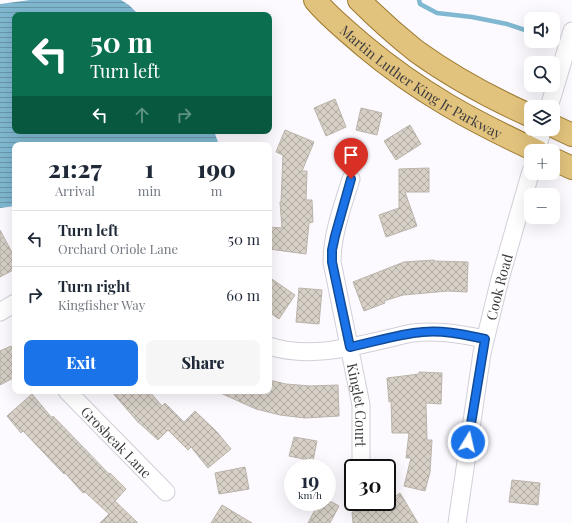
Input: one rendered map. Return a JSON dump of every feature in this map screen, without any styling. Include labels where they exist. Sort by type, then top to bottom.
[{"type":"main road","name":"Martin Luther King Jr Parkway","points":[[315,0],[353,37],[384,63],[413,84],[476,122],[524,145]]},
{"type":"main road","name":"Martin Luther King Jr Parkway","points":[[359,0],[384,24],[417,51],[455,76],[524,113]]},
{"type":"main road","points":[[560,129],[572,135]]},
{"type":"main road","points":[[560,162],[572,168]]},
{"type":"street","points":[[551,100],[572,31]]},
{"type":"street","name":"Kinglet Court","points":[[351,179],[332,250],[332,262],[361,405],[361,459]]},
{"type":"street","name":"Cook Road","points":[[457,523],[468,442],[485,339],[500,279],[528,180]]},
{"type":"street","points":[[272,347],[296,352],[323,351],[350,347],[412,333],[425,332],[447,332],[485,339]]},
{"type":"street","name":"Grosbeak Lane","points":[[70,394],[166,492]]},
{"type":"water","points":[[30,0],[121,0],[136,12],[12,12],[12,134],[215,134],[218,142],[12,142],[12,206],[0,208],[0,4]]},
{"type":"building","points":[[335,99],[346,127],[326,136],[314,108]]},
{"type":"building","points":[[361,108],[382,113],[377,135],[356,130]]},
{"type":"building","points":[[410,125],[421,144],[396,160],[384,141]]},
{"type":"building","points":[[285,130],[314,142],[302,171],[307,171],[306,200],[312,200],[313,222],[309,223],[306,254],[272,249],[272,227],[282,228],[280,202],[283,155],[276,152]]},
{"type":"building","points":[[429,168],[429,192],[405,192],[417,226],[386,237],[379,215],[399,208],[399,169]]},
{"type":"building","points":[[0,230],[12,252],[12,271],[0,277]]},
{"type":"building","points":[[434,260],[468,262],[467,292],[448,291],[403,295],[384,301],[385,303],[364,311],[353,282],[404,262]]},
{"type":"building","points":[[272,279],[295,295],[279,319],[272,314]]},
{"type":"building","points":[[299,288],[322,290],[319,324],[296,322]]},
{"type":"building","points":[[11,346],[12,348],[12,379],[0,385],[0,351]]},
{"type":"building","points":[[419,372],[442,373],[441,404],[426,403],[427,440],[432,440],[430,472],[425,491],[404,486],[411,458],[406,458],[409,433],[392,433],[391,401],[389,402],[387,378],[419,374]]},
{"type":"building","points":[[272,381],[286,384],[310,386],[338,385],[339,416],[305,418],[280,415],[256,409],[223,394],[272,394]]},
{"type":"building","points":[[32,394],[52,418],[53,416],[109,474],[110,473],[126,489],[115,501],[138,523],[100,523],[109,514],[85,492],[83,493],[23,431],[21,433],[7,416]]},
{"type":"building","points":[[114,394],[152,394],[162,406],[165,403],[184,422],[195,411],[217,432],[231,449],[208,468],[191,447],[188,450],[168,430],[158,440],[137,421]]},
{"type":"building","points":[[294,437],[317,441],[313,459],[303,459],[289,456]]},
{"type":"building","points":[[245,467],[249,489],[219,494],[215,473]]},
{"type":"building","points":[[512,480],[540,483],[538,505],[509,502]]},
{"type":"building","points":[[400,493],[418,523],[353,523],[352,512],[396,511],[396,496]]},
{"type":"building","points":[[336,504],[339,506],[330,523],[308,523],[314,511],[336,511]]},
{"type":"building","points":[[222,505],[252,523],[211,523]]},
{"type":"waterway","points":[[419,0],[420,4],[437,13],[472,17],[507,24],[524,30]]},
{"type":"route","points":[[351,179],[332,250],[332,262],[350,347],[412,333],[425,332],[447,332],[485,339],[468,442]]}]
